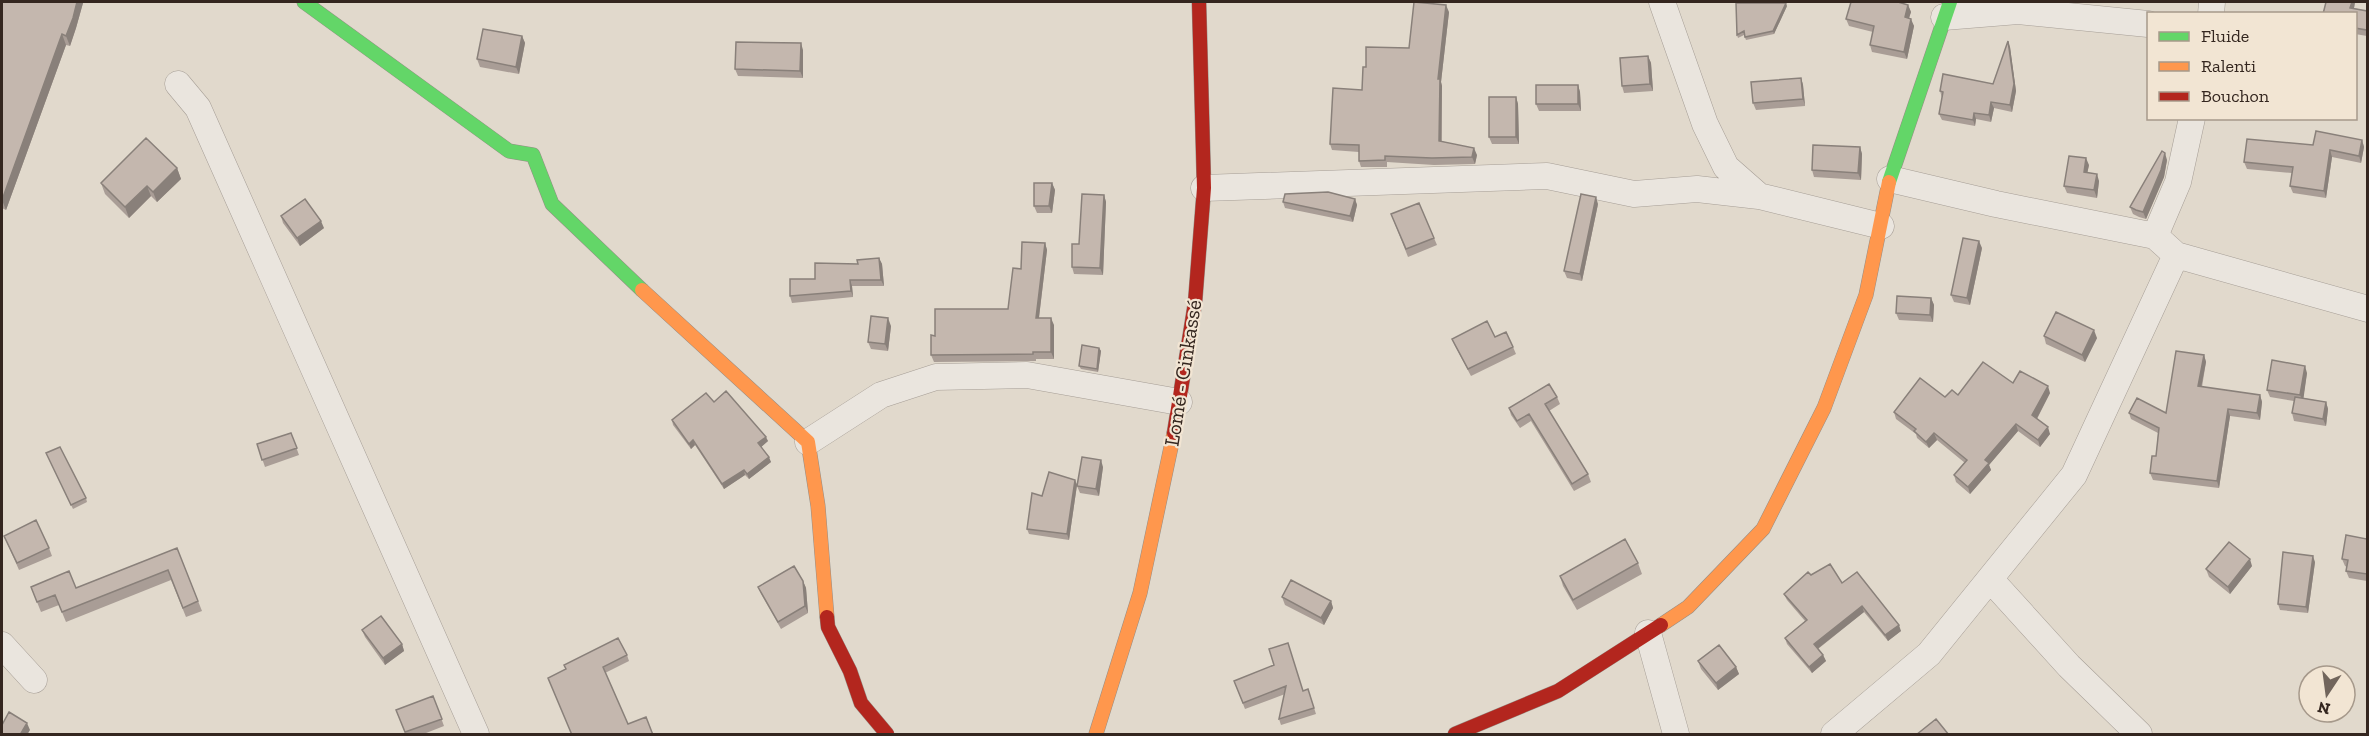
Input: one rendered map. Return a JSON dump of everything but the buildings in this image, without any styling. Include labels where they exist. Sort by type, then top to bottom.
[{"type":"main road","points":[[304,2],[509,151],[533,155],[552,204],[699,344],[808,442],[818,506],[828,627],[850,671],[861,703],[887,735]]},
{"type":"main road","name":"Lomé - Cinkassé","points":[[1096,735],[1140,593],[1179,402],[1195,303],[1204,188],[1199,2]]},
{"type":"main road","points":[[1455,735],[1558,691],[1688,607],[1763,530],[1824,408],[1866,296],[1890,179],[1947,9]]},
{"type":"street","points":[[1662,2],[1710,135],[1726,167],[1759,196]]},
{"type":"street","points":[[1947,9],[2018,11],[2147,24]]},
{"type":"street","points":[[178,84],[198,108],[476,735]]},
{"type":"street","points":[[2155,236],[2178,182],[2192,120]]},
{"type":"street","points":[[1204,188],[1547,176],[1634,194],[1697,189],[1759,196],[1881,226]]},
{"type":"street","points":[[1890,179],[1996,204],[2155,236],[2176,255],[2367,309]]},
{"type":"street","points":[[1834,735],[1929,654],[2074,475],[2176,255]]},
{"type":"street","points":[[808,442],[880,395],[936,376],[1027,375],[1179,402]]},
{"type":"street","points":[[1990,579],[2069,666],[2139,735]]},
{"type":"street","points":[[1648,633],[1676,735]]},
{"type":"street","points":[[2,645],[34,680]]},
{"type":"traffic: fast","points":[[304,2],[509,151],[533,155],[552,204],[642,290]]},
{"type":"traffic: fast","points":[[1889,182],[1950,2]]},
{"type":"traffic: slow","points":[[1661,625],[1688,607],[1763,529],[1824,408],[1866,295],[1889,182]]},
{"type":"traffic: slow","points":[[642,290],[808,442],[818,506],[827,617]]},
{"type":"traffic: slow","points":[[1096,734],[1140,593],[1174,433]]},
{"type":"traffic: jam","points":[[1174,433],[1195,303],[1204,188],[1199,2]]},
{"type":"traffic: jam","points":[[827,617],[828,627],[850,671],[861,703],[887,734]]},
{"type":"traffic: jam","points":[[1455,734],[1558,691],[1661,625]]}]
